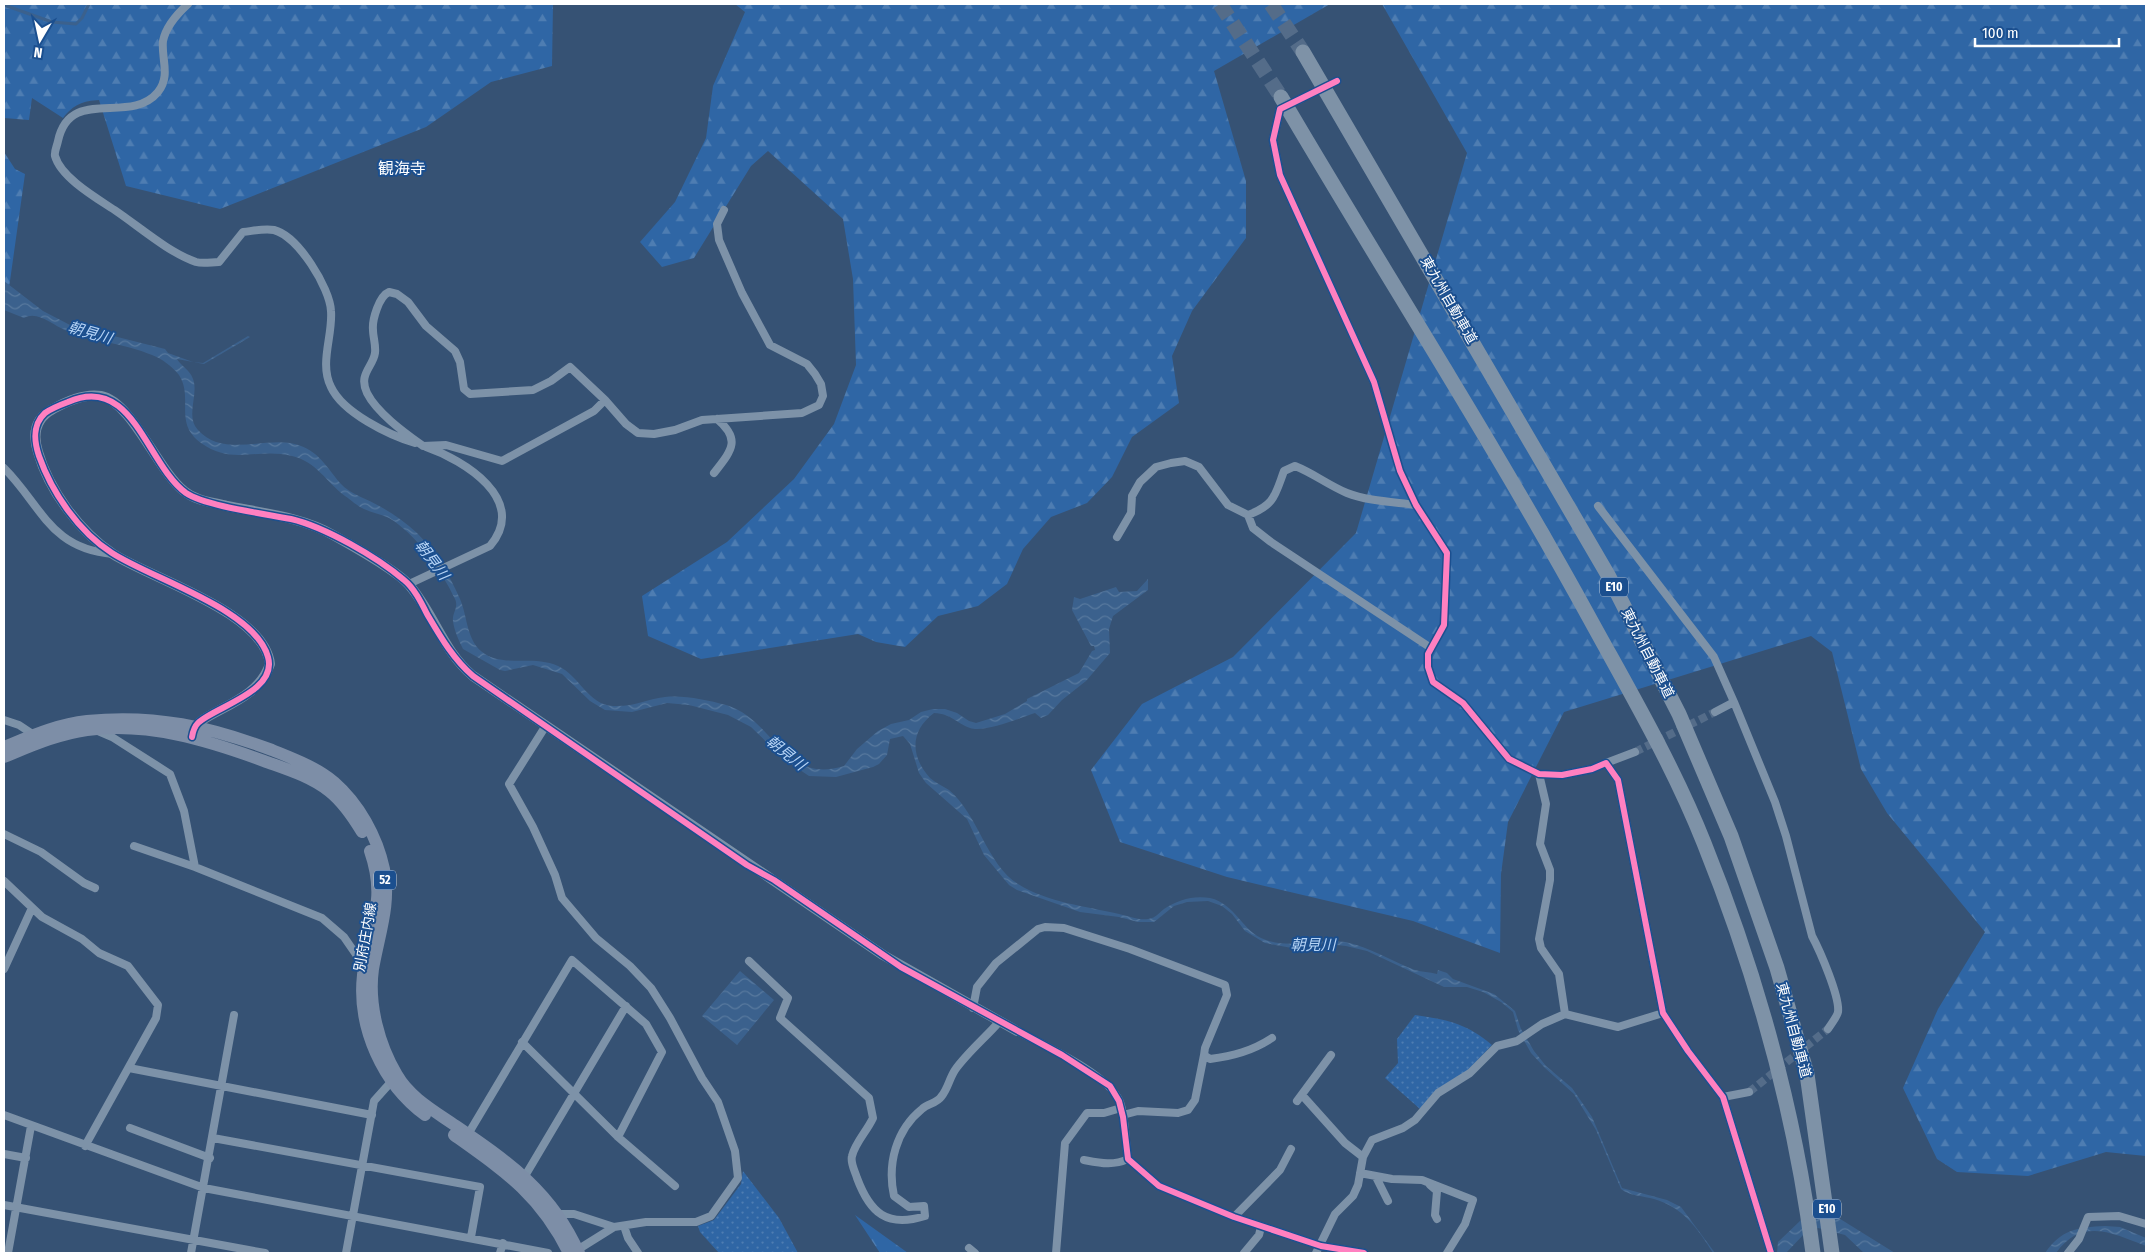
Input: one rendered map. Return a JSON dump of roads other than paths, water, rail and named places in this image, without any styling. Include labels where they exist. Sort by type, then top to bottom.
[{"type":"highway","name":"東九州自動車道","points":[[1303,52],[1608,575],[1679,714],[1731,836],[1777,968],[1807,1074],[1832,1253]]},
{"type":"highway","name":"東九州自動車道","points":[[1280,103],[1558,560],[1648,725],[1704,841],[1754,979],[1780,1074],[1800,1168],[1813,1253]]},
{"type":"main road","name":"別府庄内線","points":[[4,747],[70,724],[103,720],[169,720],[303,776],[330,792],[349,812],[370,851],[377,888],[376,919],[364,966],[363,1002],[367,1026],[391,1082],[412,1105],[466,1138]]},
{"type":"main road","name":"別府庄内線","points":[[4,756],[52,738],[95,730],[194,731],[230,735],[306,764],[333,782],[359,811],[379,852],[386,884],[384,920],[372,984],[378,1028],[398,1077],[429,1108],[523,1180],[558,1214],[575,1253]]},
{"type":"main road","name":"別府庄内線","points":[[523,1180],[575,1253]]},
{"type":"street","points":[[188,4],[170,23],[165,34],[163,44],[166,59],[164,76],[159,92],[148,102],[137,105],[84,110],[73,114],[59,136],[55,154],[60,166],[84,190],[171,248],[198,262],[219,262],[243,232],[274,230],[287,236],[301,250],[329,296],[332,314],[326,371],[334,394],[368,422],[402,439],[460,461],[471,468],[495,495],[501,508],[502,520],[498,535],[490,546],[475,555],[412,583]]},
{"type":"street","points":[[1280,103],[1273,140],[1280,175],[1374,382],[1400,471],[1416,505],[1447,553],[1444,625],[1428,654],[1428,667],[1434,682],[1463,703],[1509,759],[1538,774],[1562,775],[1592,769],[1634,752]]},
{"type":"street","points":[[605,400],[594,412],[502,461],[446,445],[423,446],[392,422],[370,397],[365,387],[365,373],[376,350],[373,331],[374,320],[383,296],[389,292],[397,294],[408,302],[426,326],[455,351],[460,362],[466,392],[470,394],[512,393],[533,390],[551,381],[570,366],[605,400],[626,424],[638,433],[654,434],[676,430],[702,420],[802,413],[818,405],[823,396],[821,384],[807,364],[770,346],[742,293],[719,240],[717,224],[724,210]]},
{"type":"street","points":[[194,731],[240,700],[261,681],[270,664],[266,651],[232,615],[113,554],[94,538],[58,498],[45,473],[36,443],[36,426],[44,415],[56,407],[84,396],[102,396],[116,403],[139,431],[173,480],[194,498],[292,520],[324,530],[412,583],[437,631],[463,668],[545,727],[883,956],[973,1008],[1062,1055],[1110,1086],[1122,1111],[1128,1159],[1158,1186],[1319,1250],[1364,1253]]},
{"type":"street","points":[[714,473],[730,451],[732,438],[729,429],[717,419]]},
{"type":"street","points":[[1117,537],[1131,513],[1132,496],[1140,482],[1156,468],[1185,461],[1199,467],[1228,505],[1248,514],[1265,509],[1276,495],[1284,471],[1295,466],[1310,472],[1322,481],[1349,494],[1416,505]]},
{"type":"street","points":[[4,468],[41,515],[66,539],[80,548],[113,554]]},
{"type":"street","points":[[1598,506],[1714,657],[1734,702],[1775,802],[1812,936],[1820,951],[1837,1000],[1838,1013],[1828,1029]]},
{"type":"street","points":[[1248,514],[1253,528],[1271,542],[1431,648]]},
{"type":"street","points":[[1715,712],[1734,702]]},
{"type":"street","points":[[4,720],[19,725],[34,735]]},
{"type":"street","points":[[545,727],[509,784],[533,827],[555,875],[562,898],[596,938],[630,966],[652,988],[670,1018],[702,1078],[718,1102],[735,1151],[738,1178],[711,1216],[696,1222],[646,1222],[614,1227],[574,1214],[558,1214]]},
{"type":"street","points":[[95,730],[112,737],[170,774],[184,811],[195,867]]},
{"type":"street","points":[[1606,763],[1618,780],[1663,1013],[1688,1051],[1723,1097],[1770,1251]]},
{"type":"street","points":[[1538,774],[1546,804],[1540,844],[1550,870],[1550,880],[1539,939],[1541,948],[1559,974],[1565,1014]]},
{"type":"street","points":[[4,834],[41,852],[95,888]]},
{"type":"street","points":[[134,846],[195,867],[322,918],[344,937],[364,966]]},
{"type":"street","points":[[4,880],[42,917],[82,938],[99,952],[128,966],[157,1002],[156,1018],[85,1146]]},
{"type":"street","points":[[4,969],[32,908]]},
{"type":"street","points":[[973,1008],[977,987],[996,963],[1038,929],[1064,928],[1130,949],[1226,985],[1227,995],[1208,1038],[1195,1100],[1188,1110],[1178,1113],[1156,1110],[1087,1113],[1065,1142],[1056,1253]]},
{"type":"street","points":[[466,1138],[572,960],[646,1024],[662,1052],[618,1137]]},
{"type":"street","points":[[750,961],[788,998],[780,1018],[869,1098],[873,1118],[855,1149],[852,1162],[866,1201],[881,1215],[893,1219],[918,1218],[925,1216],[926,1211],[924,1206],[909,1207],[894,1196],[891,1180],[891,1162],[904,1128],[923,1108],[940,1100],[951,1084],[955,1070],[1000,1022]]},
{"type":"street","points":[[523,1180],[626,1006]]},
{"type":"street","points":[[1319,1250],[1335,1214],[1353,1196],[1360,1174],[1362,1157],[1372,1140],[1403,1128],[1415,1120],[1438,1093],[1470,1073],[1497,1046],[1517,1041],[1530,1034],[1542,1024],[1565,1014],[1618,1027],[1663,1013]]},
{"type":"street","points":[[191,1253],[210,1158],[234,1015]]},
{"type":"street","points":[[1204,1055],[1210,1059],[1239,1054],[1256,1048],[1272,1038]]},
{"type":"street","points":[[522,1042],[618,1137],[675,1186]]},
{"type":"street","points":[[1331,1055],[1300,1098],[1345,1143],[1362,1157]]},
{"type":"street","points":[[129,1068],[372,1115]]},
{"type":"street","points":[[346,1253],[374,1101],[391,1082]]},
{"type":"street","points":[[1723,1097],[1750,1092]]},
{"type":"street","points":[[4,1115],[204,1188],[548,1253]]},
{"type":"street","points":[[8,1253],[31,1126]]},
{"type":"street","points":[[130,1128],[210,1158]]},
{"type":"street","points":[[213,1138],[480,1187],[471,1237]]},
{"type":"street","points":[[1234,1217],[1280,1170],[1291,1149]]},
{"type":"street","points":[[4,1154],[26,1158]]},
{"type":"street","points":[[1084,1160],[1107,1164],[1119,1163],[1128,1159]]},
{"type":"street","points":[[1360,1174],[1422,1180],[1473,1200],[1465,1224],[1447,1253]]},
{"type":"street","points":[[1376,1177],[1388,1201]]},
{"type":"street","points":[[1422,1180],[1437,1191],[1435,1215],[1437,1219]]},
{"type":"street","points":[[4,1205],[265,1253]]},
{"type":"street","points":[[2068,1253],[2078,1239],[2088,1218],[2119,1216],[2146,1224]]},
{"type":"street","points":[[624,1226],[628,1238],[638,1253]]},
{"type":"street","points":[[575,1253],[614,1227]]},
{"type":"street","points":[[1244,1253],[1259,1235],[1261,1227]]},
{"type":"street","points":[[500,1253],[503,1243]]},
{"type":"water","name":"朝見川","points":[[4,281],[43,311],[70,325],[165,349],[168,353],[193,362],[177,359],[193,379],[192,412],[194,424],[207,438],[229,444],[278,442],[307,448],[324,463],[344,487],[404,522],[424,540],[442,564],[463,606],[468,629],[474,643],[485,654],[501,660],[539,661],[558,666],[572,676],[597,701],[613,706],[672,697],[696,698],[726,705],[742,712],[793,759],[807,766],[823,769],[844,766],[857,749],[878,731],[891,724],[909,720],[921,712],[945,709],[976,723],[1005,714],[1027,701],[1027,699],[1079,673],[1092,651],[1095,650],[1072,610],[1074,597],[1080,599],[1116,587],[1119,592],[1137,591],[1148,579],[1148,590],[1113,616],[1109,629],[1110,653],[1086,681],[1062,700],[1048,715],[1041,718],[1035,713],[1002,724],[976,729],[965,726],[945,715],[934,713],[920,728],[917,736],[916,753],[923,770],[930,778],[949,790],[959,800],[968,812],[998,865],[1018,884],[1042,896],[1140,919],[1154,917],[1169,906],[1186,899],[1210,898],[1226,906],[1251,931],[1266,940],[1286,944],[1335,941],[1354,944],[1415,970],[1437,974],[1438,970],[1447,973],[1453,979],[1494,994],[1515,1011],[1521,1029],[1534,1051],[1546,1066],[1572,1088],[1592,1117],[1622,1188],[1667,1200],[1681,1207],[1715,1253],[1713,1253],[1689,1220],[1673,1207],[1621,1189],[1596,1130],[1574,1094],[1531,1053],[1518,1030],[1513,1012],[1501,1002],[1483,992],[1467,987],[1444,987],[1367,951],[1327,944],[1292,948],[1265,943],[1245,931],[1232,914],[1222,906],[1208,901],[1187,902],[1174,906],[1154,922],[1138,922],[1119,917],[1080,912],[1017,890],[1009,885],[984,855],[967,819],[926,783],[919,773],[910,744],[903,736],[890,739],[887,755],[879,764],[873,767],[836,777],[809,776],[785,760],[751,727],[728,715],[689,705],[667,703],[632,712],[605,710],[590,701],[562,674],[533,665],[505,671],[500,670],[463,649],[453,618],[456,602],[449,588],[427,554],[399,525],[389,518],[359,506],[338,491],[315,468],[301,459],[268,453],[235,455],[213,450],[201,443],[188,427],[183,384],[179,375],[170,366],[159,358],[141,351],[76,334],[40,317],[29,316],[24,318],[4,310]]},
{"type":"water","points":[[248,336],[250,337],[204,364],[193,362],[203,363]]},
{"type":"water","points":[[740,971],[774,1000],[737,1045],[702,1016]]},
{"type":"water","points":[[1837,1217],[1895,1253],[1864,1253],[1845,1235],[1818,1228],[1805,1233],[1786,1253],[1777,1253],[1778,1242],[1801,1220]]},
{"type":"water","points":[[2086,1227],[2120,1227],[2146,1238],[2146,1246],[2098,1231],[2076,1235],[2056,1253],[2045,1253],[2057,1239],[2070,1231]]},
{"type":"waterway","points":[[4,5],[52,22],[76,24],[82,18],[89,4]]},
{"type":"tunnel","points":[[1220,4],[1281,97]]},
{"type":"tunnel","points":[[1271,4],[1303,52]]},
{"type":"tunnel","points":[[1285,107],[1337,81]]},
{"type":"tunnel","points":[[1635,752],[1715,712]]},
{"type":"tunnel","points":[[1749,1092],[1828,1029]]},
{"type":"district","name":"観海寺","points":[[402,168]]}]
